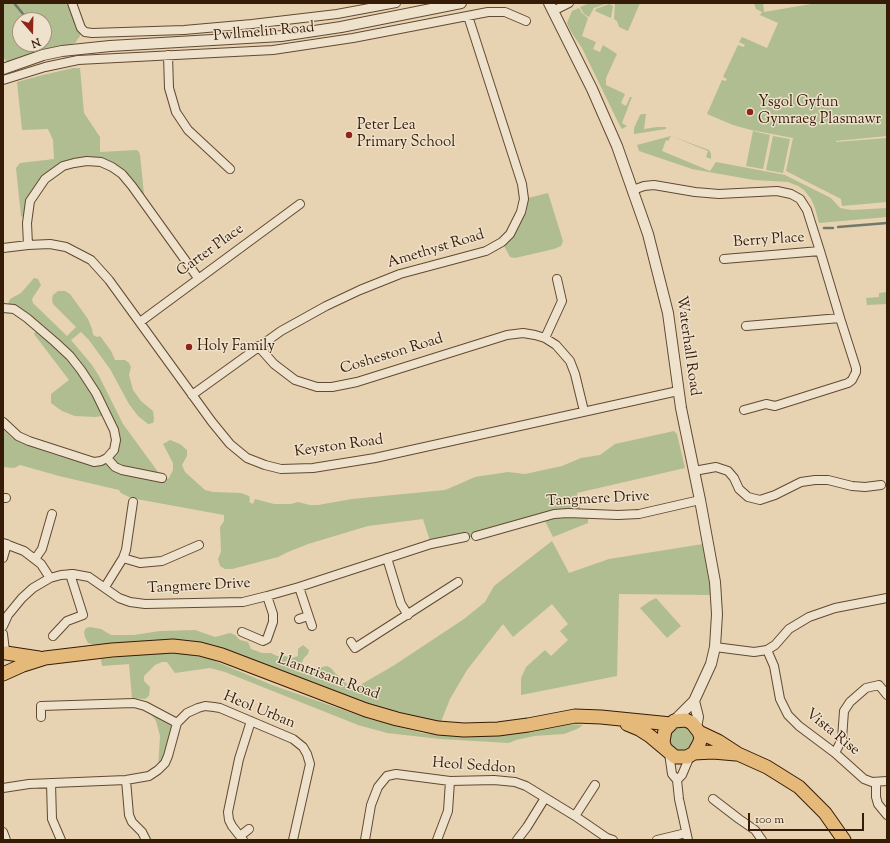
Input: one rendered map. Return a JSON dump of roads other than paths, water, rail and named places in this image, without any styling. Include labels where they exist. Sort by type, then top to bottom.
[{"type":"main road","name":"Llantrisant Road","points":[[3,674],[23,665],[45,658],[112,650],[173,646],[222,655],[366,710],[397,719],[438,728],[464,730],[498,729],[575,716],[672,723],[680,720],[686,720],[698,730],[738,754],[767,767],[799,787],[825,813],[844,840]]},
{"type":"main road","name":"Llantrisant Road","points":[[4,652],[45,658]]},
{"type":"main road","points":[[3,674],[8,664],[8,657],[4,652]]},
{"type":"main road","name":"Llantrisant Road","points":[[601,717],[640,729],[675,757],[681,758],[692,754],[713,752],[738,754]]},
{"type":"main road","points":[[667,750],[663,742],[663,736],[665,730],[672,723]]},
{"type":"main road","points":[[692,754],[699,744],[700,738],[698,730]]},
{"type":"street","name":"Pwllmelin Road","points":[[72,3],[81,28],[85,32],[184,30],[252,24],[306,18],[363,6],[396,3]]},
{"type":"street","name":"Pwllmelin Road","points":[[4,67],[43,55],[84,48],[280,36],[341,27],[460,3]]},
{"type":"street","points":[[551,7],[569,3]]},
{"type":"street","name":"Waterhall Road","points":[[551,7],[600,105],[634,190],[650,242],[668,313],[685,432],[700,500],[715,582],[717,614],[715,647],[711,664],[694,701],[672,723]]},
{"type":"street","points":[[425,10],[427,23]]},
{"type":"street","name":"Pwllmelin Road","points":[[3,80],[60,63],[78,60],[273,50],[353,38],[427,23],[498,11],[505,12],[526,21]]},
{"type":"street","name":"Amethyst Road","points":[[192,395],[258,346],[298,320],[343,297],[400,274],[486,251],[502,242],[510,234],[521,212],[524,199],[522,184],[468,16]]},
{"type":"street","points":[[110,32],[110,46]]},
{"type":"street","points":[[186,42],[186,54]]},
{"type":"street","points":[[168,55],[169,88],[176,112],[188,130],[230,169]]},
{"type":"street","points":[[28,245],[26,223],[30,201],[45,179],[63,166],[87,161],[101,162],[122,174],[198,278]]},
{"type":"street","points":[[634,190],[644,186],[654,185],[695,192],[719,194],[777,191],[791,194],[800,199],[807,210],[820,251]]},
{"type":"street","name":"Carter Place","points":[[140,322],[300,204]]},
{"type":"street","name":"Keyston Road","points":[[3,248],[50,244],[66,247],[91,260],[109,280],[192,395],[230,444],[247,458],[265,465],[281,468],[313,468],[375,458],[678,391]]},
{"type":"street","name":"Berry Place","points":[[724,259],[820,251],[856,368],[856,372],[852,380],[848,383],[775,406],[766,404],[744,410]]},
{"type":"street","points":[[545,338],[562,301],[557,279]]},
{"type":"street","points":[[3,308],[14,309],[28,318],[70,356],[96,393],[114,430],[116,440],[114,450],[107,458],[100,462],[94,462],[29,442],[11,431],[3,422]]},
{"type":"street","points":[[746,326],[840,318]]},
{"type":"street","name":"Cosheston Road","points":[[258,346],[274,364],[295,380],[317,387],[332,387],[357,382],[507,335],[523,333],[545,338],[562,351],[570,361],[575,374],[584,411]]},
{"type":"street","points":[[107,458],[115,466],[122,470],[162,478]]},
{"type":"street","points":[[694,471],[716,467],[728,471],[734,478],[739,489],[748,497],[760,500],[775,496],[801,482],[815,480],[828,480],[858,486],[881,485]]},
{"type":"street","name":"Tangmere Drive","points":[[476,536],[554,514],[639,514],[700,500]]},
{"type":"street","points":[[105,587],[126,550],[133,502]]},
{"type":"street","points":[[35,559],[42,549],[52,514]]},
{"type":"street","name":"Tangmere Drive","points":[[3,626],[8,615],[26,594],[50,578],[61,575],[70,574],[89,577],[119,598],[141,604],[243,602],[299,587],[436,543],[466,537]]},
{"type":"street","points":[[3,558],[5,543],[24,551],[35,559],[41,564],[50,578]]},
{"type":"street","points":[[122,558],[140,563],[162,561],[199,545]]},
{"type":"street","points":[[387,558],[401,604],[408,615]]},
{"type":"street","points":[[53,636],[67,621],[83,616],[70,574]]},
{"type":"street","points":[[445,580],[449,589]]},
{"type":"street","points":[[351,642],[355,648],[458,582]]},
{"type":"street","points":[[299,587],[312,626]]},
{"type":"street","points":[[242,632],[263,641],[267,639],[274,622],[266,596]]},
{"type":"street","points":[[715,647],[754,652],[767,650],[775,645],[789,629],[810,616],[835,608],[887,598]]},
{"type":"street","points":[[299,619],[308,616]]},
{"type":"street","points":[[3,634],[4,652]]},
{"type":"street","name":"Vista Rise","points":[[767,650],[774,666],[780,699],[788,715],[799,726],[835,753],[864,779],[876,783]]},
{"type":"street","points":[[835,753],[842,739],[844,711],[850,702],[866,688],[880,682],[887,694]]},
{"type":"street","points":[[694,701],[698,717],[698,730]]},
{"type":"street","points":[[3,788],[29,784],[126,780],[149,776],[165,763],[177,723],[145,706],[134,703],[41,706],[41,717]]},
{"type":"street","name":"Heol Urban","points":[[177,723],[187,713],[198,708],[206,706],[220,708],[293,739],[303,747],[308,754],[310,764],[293,840]]},
{"type":"street","points":[[249,829],[242,838],[229,820],[228,812],[239,759],[251,721]]},
{"type":"street","points":[[657,840],[687,836],[676,780],[672,774],[667,750]]},
{"type":"street","points":[[676,780],[682,775],[692,754]]},
{"type":"street","name":"Heol Seddon","points":[[365,840],[371,805],[378,787],[386,776],[396,774],[450,781],[494,780],[515,782],[526,786],[609,839]]},
{"type":"street","points":[[126,780],[128,815],[132,822],[142,832],[146,840]]},
{"type":"street","points":[[437,840],[448,811],[450,781]]},
{"type":"street","points":[[887,781],[876,783],[876,797],[878,804],[887,816]]},
{"type":"street","points":[[51,783],[52,820],[61,840]]},
{"type":"street","points":[[575,816],[595,785]]},
{"type":"street","points":[[589,794],[597,799]]},
{"type":"street","points":[[517,840],[545,798]]},
{"type":"street","points":[[713,799],[739,820],[755,830],[762,840]]},
{"type":"street","points":[[3,832],[6,840]]},
{"type":"waterway","points":[[14,3],[21,12]]},
{"type":"waterway","points":[[838,227],[887,223]]},
{"type":"waterway","points":[[824,228],[833,228]]},
{"type":"place","name":"Ysgol Gyfun Gymraeg Plasmawr","points":[[750,112]]},
{"type":"place","name":"Peter Lea Primary School","points":[[349,135]]},
{"type":"place","name":"Holy Family","points":[[189,347]]}]
